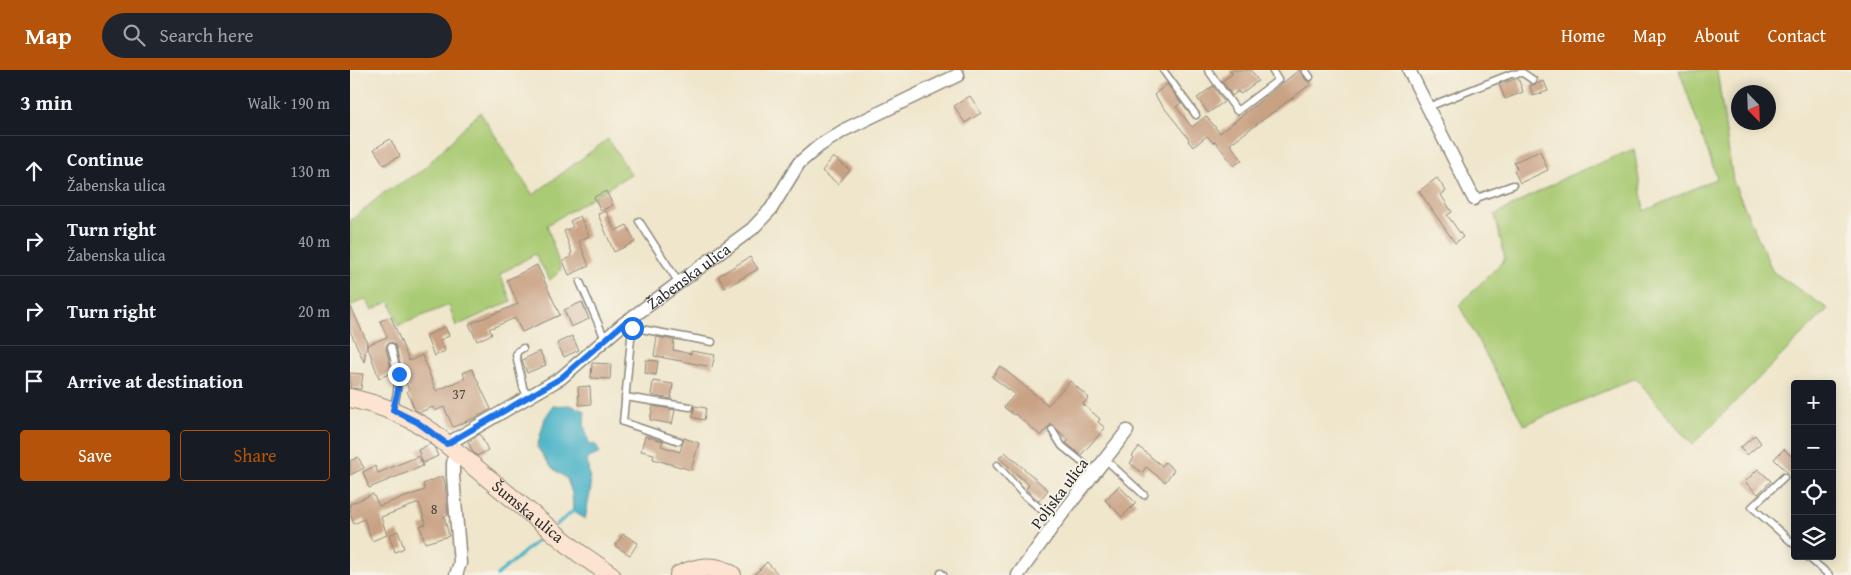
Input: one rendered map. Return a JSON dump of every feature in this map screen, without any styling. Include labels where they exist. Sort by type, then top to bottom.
[{"type":"street","points":[[1409,70],[1474,199]]},
{"type":"street","name":"Žabenska ulica","points":[[451,448],[561,378],[605,339],[627,326],[679,283],[752,229],[771,209],[800,162],[819,146],[846,128],[958,74]]},
{"type":"street","points":[[350,398],[393,410],[417,422],[451,448],[460,563],[456,575]]},
{"type":"street","name":"Poljska ulica","points":[[1018,575],[1056,522],[1127,431]]},
{"type":"street","name":"Šumska ulica","points":[[451,448],[571,547],[612,575]]},
{"type":"street","points":[[679,575],[692,569],[709,567],[732,575]]},
{"type":"lane","points":[[1163,70],[1196,115]]},
{"type":"lane","points":[[1208,70],[1237,111],[1278,80],[1272,70]]},
{"type":"lane","points":[[1305,70],[1310,76]]},
{"type":"lane","points":[[1428,107],[1511,74],[1523,73],[1533,80]]},
{"type":"lane","points":[[1474,199],[1513,185]]},
{"type":"lane","points":[[640,221],[679,283]]},
{"type":"lane","points":[[580,282],[605,339]]},
{"type":"lane","points":[[679,441],[623,422],[627,326],[712,342]]},
{"type":"lane","points":[[391,347],[399,374],[398,390],[393,410]]},
{"type":"lane","points":[[523,348],[516,355],[523,387],[528,398]]},
{"type":"lane","points":[[625,397],[690,407]]},
{"type":"lane","points":[[1052,430],[1062,446],[1094,472]]},
{"type":"lane","points":[[1105,459],[1144,495]]},
{"type":"lane","points":[[996,464],[1023,494],[1056,522]]},
{"type":"lane","points":[[1784,477],[1752,508],[1791,542]]},
{"type":"lane","points":[[1812,560],[1829,575]]},
{"type":"green space","points":[[1679,70],[1717,70],[1733,181],[1773,272],[1828,309],[1692,445],[1636,378],[1524,425],[1459,305],[1505,259],[1495,215],[1568,176],[1634,149],[1644,211],[1717,178]]},
{"type":"green space","points":[[480,112],[533,195],[608,139],[631,174],[547,225],[561,270],[550,280],[535,254],[500,274],[511,301],[456,326],[449,305],[398,326],[390,301],[372,310],[366,299],[350,306],[350,221],[385,192],[420,172]]},
{"type":"water","points":[[570,405],[585,411],[584,425],[589,444],[596,445],[600,453],[587,459],[591,488],[585,519],[573,511],[572,493],[567,479],[551,467],[537,447],[545,418],[553,406]]},
{"type":"building","points":[[1230,70],[1251,70],[1258,81],[1240,94],[1238,91],[1232,96],[1222,81],[1232,74]]},
{"type":"building","points":[[1299,70],[1311,84],[1230,144],[1242,160],[1234,166],[1215,141],[1213,143],[1207,136],[1193,147],[1188,141],[1189,139],[1154,95],[1167,84],[1181,103],[1176,107],[1192,127],[1206,116],[1220,133]]},
{"type":"building","points":[[1518,78],[1523,92],[1505,99],[1499,84]]},
{"type":"building","points":[[1544,81],[1548,91],[1533,96],[1530,86]]},
{"type":"building","points":[[1213,86],[1224,102],[1208,113],[1197,98]]},
{"type":"building","points":[[970,96],[981,113],[965,123],[954,106]]},
{"type":"building","points":[[390,139],[400,156],[384,165],[374,149]]},
{"type":"building","points":[[1540,151],[1548,170],[1520,183],[1514,170],[1517,169],[1514,162]]},
{"type":"building","points":[[833,157],[850,170],[838,184],[822,171]]},
{"type":"building","points":[[1437,178],[1446,191],[1441,195],[1452,212],[1447,215],[1463,237],[1455,243],[1419,191]]},
{"type":"building","points":[[606,191],[613,205],[601,211],[594,197]]},
{"type":"building","points":[[606,211],[615,231],[627,225],[635,242],[614,252],[598,214]]},
{"type":"building","points":[[580,216],[589,236],[579,241],[589,266],[569,275],[563,261],[571,257],[570,254],[572,253],[564,231],[573,227],[570,221]]},
{"type":"building","points":[[750,257],[758,269],[725,288],[718,276]]},
{"type":"building","points":[[537,265],[560,315],[522,332],[515,318],[489,329],[492,334],[477,341],[469,324],[518,304],[507,280]]},
{"type":"building","points":[[582,302],[589,319],[571,327],[564,310]]},
{"type":"building","points":[[350,305],[367,342],[364,362],[350,331]]},
{"type":"building","points":[[391,317],[409,361],[422,355],[436,391],[465,378],[463,373],[472,369],[491,409],[453,427],[444,407],[435,411],[433,407],[420,412],[415,410],[407,391],[409,390],[402,373],[396,346],[392,342],[387,344],[386,348],[392,373],[379,378],[367,345],[387,337],[380,321]]},
{"type":"building","points":[[445,327],[449,336],[440,340],[445,351],[434,356],[426,336]]},
{"type":"building","points":[[572,336],[579,350],[564,357],[557,343]]},
{"type":"building","points":[[657,337],[674,340],[673,350],[691,354],[691,351],[715,355],[712,367],[654,356]]},
{"type":"building","points":[[540,351],[546,365],[527,373],[522,360]]},
{"type":"building","points":[[646,360],[658,361],[656,375],[645,373]]},
{"type":"building","points":[[592,363],[611,364],[610,379],[591,378]]},
{"type":"building","points":[[1000,366],[1048,405],[1070,381],[1089,398],[1083,404],[1100,419],[1098,422],[1105,428],[1081,455],[1066,443],[1069,440],[1051,424],[1041,436],[1004,407],[1015,394],[992,377]]},
{"type":"building","points":[[350,373],[363,374],[361,389],[350,388]]},
{"type":"building","points":[[653,381],[673,384],[671,399],[651,395]]},
{"type":"building","points":[[590,386],[591,404],[579,405],[578,387]]},
{"type":"building","points":[[653,406],[675,410],[672,424],[650,420]]},
{"type":"building","points":[[695,406],[706,408],[704,420],[692,417]]},
{"type":"building","points":[[480,434],[488,450],[477,456],[468,442]]},
{"type":"building","points":[[1755,435],[1761,443],[1747,455],[1740,448]]},
{"type":"building","points":[[645,436],[663,441],[661,446],[680,452],[684,438],[699,443],[691,470],[653,459],[654,454],[641,451]]},
{"type":"building","points":[[430,444],[434,447],[438,456],[423,463],[418,450]]},
{"type":"building","points":[[1139,447],[1162,466],[1165,462],[1174,470],[1165,482],[1146,467],[1142,473],[1130,463],[1134,458],[1132,456]]},
{"type":"building","points":[[1784,449],[1791,456],[1791,474],[1790,475],[1774,459]]},
{"type":"building","points":[[1005,452],[1048,490],[1039,501],[1026,489],[1029,485],[999,458]]},
{"type":"building","points":[[419,456],[423,466],[369,488],[363,472],[375,466],[378,473]]},
{"type":"building","points":[[358,457],[364,468],[350,475],[350,461]]},
{"type":"building","points":[[1758,469],[1771,481],[1758,494],[1745,482]]},
{"type":"building","points":[[443,476],[448,515],[444,516],[449,536],[425,543],[420,526],[426,524],[419,503],[381,517],[387,535],[372,541],[364,519],[354,524],[350,514],[350,504],[373,494],[379,506],[425,490],[423,484]]},
{"type":"building","points":[[1119,486],[1136,503],[1122,517],[1105,500]]},
{"type":"building","points":[[398,531],[404,548],[395,552],[389,535]]},
{"type":"building","points":[[623,534],[638,543],[630,555],[615,546]]},
{"type":"building","points":[[767,562],[779,575],[754,575]]},
{"type":"waterway","points":[[556,525],[573,511]]},
{"type":"waterway","points":[[497,575],[543,536]]},
{"type":"route","points":[[399,374],[398,390],[393,410],[417,422],[447,444],[561,378],[623,324],[632,328]]}]
